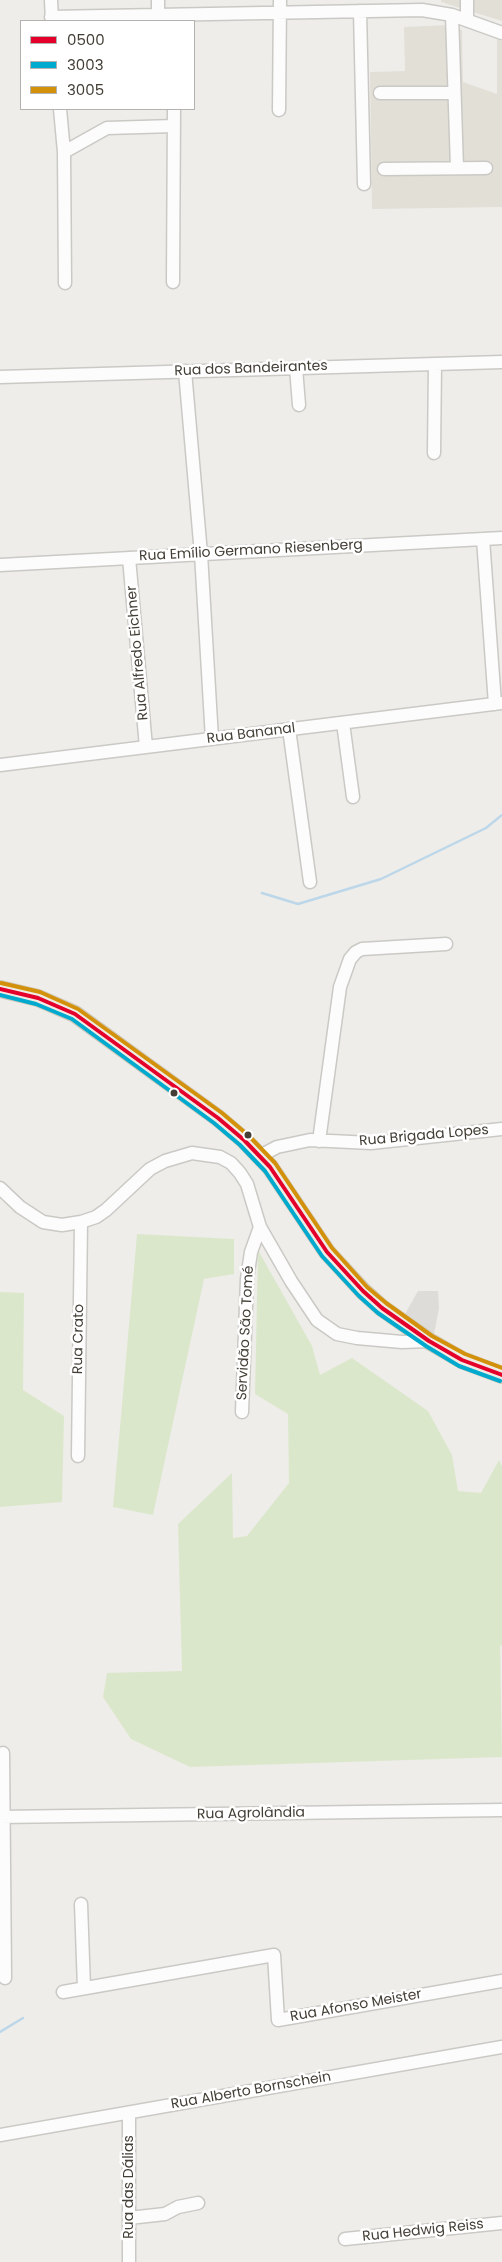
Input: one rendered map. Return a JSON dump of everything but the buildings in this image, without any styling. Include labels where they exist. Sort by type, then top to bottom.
[{"type":"main road","points":[[0,989],[38,998],[75,1014],[218,1118],[260,1156],[279,1178],[316,1236],[344,1272],[382,1308],[429,1341],[462,1360],[502,1375]]},
{"type":"street","points":[[51,0],[52,19],[158,15],[174,18],[280,6],[360,11],[422,10],[452,15],[502,33]]},
{"type":"street","points":[[158,0],[158,15]]},
{"type":"street","points":[[467,0],[467,20]]},
{"type":"street","points":[[279,110],[280,6]]},
{"type":"street","points":[[360,11],[364,184]]},
{"type":"street","points":[[452,15],[457,168]]},
{"type":"street","points":[[380,93],[454,93]]},
{"type":"street","points":[[60,110],[64,152],[64,283]]},
{"type":"street","points":[[173,282],[174,110]]},
{"type":"street","points":[[64,152],[107,128],[174,126]]},
{"type":"street","points":[[384,169],[486,168]]},
{"type":"street","name":"Rua dos Bandeirantes","points":[[0,377],[502,362]]},
{"type":"street","points":[[434,452],[435,364]]},
{"type":"street","points":[[296,368],[299,405]]},
{"type":"street","points":[[185,371],[201,554],[212,739]]},
{"type":"street","name":"Rua Emílio Germano Riesenberg","points":[[0,565],[502,538]]},
{"type":"street","points":[[483,539],[498,703]]},
{"type":"street","name":"Rua Alfredo Eichner","points":[[129,558],[146,747]]},
{"type":"street","name":"Rua Bananal","points":[[0,765],[498,703]]},
{"type":"street","points":[[343,723],[353,797]]},
{"type":"street","points":[[290,729],[310,882]]},
{"type":"street","points":[[319,1141],[340,987],[350,959],[356,952],[362,949],[446,944]]},
{"type":"street","name":"Rua Brigada Lopes","points":[[260,1156],[276,1147],[294,1142],[371,1143],[502,1129]]},
{"type":"street","points":[[0,1188],[20,1208],[43,1222],[62,1225],[81,1222],[106,1210],[150,1169],[165,1161],[192,1154],[220,1157],[231,1163],[247,1184],[260,1227],[307,1307],[317,1320],[336,1334],[357,1338],[402,1342],[429,1341]]},
{"type":"street","name":"Rua Crato","points":[[78,1456],[81,1222]]},
{"type":"street","name":"Servidão São Tomé","points":[[242,1412],[247,1279],[251,1252],[260,1227]]},
{"type":"street","points":[[3,1754],[2,1817],[5,1978]]},
{"type":"street","name":"Rua Agrolândia","points":[[2,1817],[502,1810]]},
{"type":"street","points":[[81,1904],[84,1988]]},
{"type":"street","name":"Rua Afonso Meister","points":[[63,1992],[274,1955],[278,2020],[502,1981]]},
{"type":"street","name":"Rua Alberto Bornschein","points":[[0,2135],[502,2046]]},
{"type":"street","name":"Rua das Dálias","points":[[129,2112],[129,2262]]},
{"type":"street","points":[[129,2218],[165,2214],[178,2207],[198,2203]]},
{"type":"street","name":"Rua Hedwig Reiss","points":[[344,2239],[502,2223]]},
{"type":"shaded area","points":[[441,0],[502,0],[502,21],[441,2]]},
{"type":"shaded area","points":[[449,25],[450,30],[462,30],[463,82],[497,94],[497,39],[502,41],[502,207],[372,209],[370,72],[405,71],[404,27]]},
{"type":"shaded area","points":[[418,1291],[438,1291],[439,1308],[434,1334],[405,1314]]},
{"type":"green space","points":[[137,1234],[234,1239],[234,1274],[204,1279],[153,1515],[113,1507]]},
{"type":"green space","points":[[258,1250],[312,1346],[320,1375],[352,1358],[428,1411],[452,1455],[458,1491],[481,1493],[499,1460],[502,1466],[502,1645],[500,1646],[502,1757],[190,1767],[131,1739],[103,1697],[107,1673],[182,1671],[178,1524],[232,1473],[233,1538],[247,1536],[289,1483],[288,1414],[255,1394]]},
{"type":"green space","points":[[0,1292],[24,1293],[23,1390],[64,1416],[62,1502],[0,1507]]},
{"type":"waterway","points":[[262,893],[298,904],[381,879],[486,828],[502,815]]},
{"type":"waterway","points":[[0,2032],[23,2018]]},
{"type":"transit line","name":"3005","points":[[1,983],[40,992],[78,1009],[222,1113],[249,1136],[275,1163],[332,1248],[367,1287],[432,1336],[465,1354],[502,1368]]},
{"type":"transit line","name":"0500","points":[[0,989],[38,998],[75,1014],[218,1118],[244,1140],[270,1167],[327,1252],[363,1291],[382,1308],[429,1341],[462,1360],[502,1375]]},
{"type":"transit line","name":"3003","points":[[0,995],[36,1004],[72,1019],[214,1123],[240,1145],[265,1171],[322,1256],[359,1296],[378,1313],[459,1366],[500,1381]]}]
